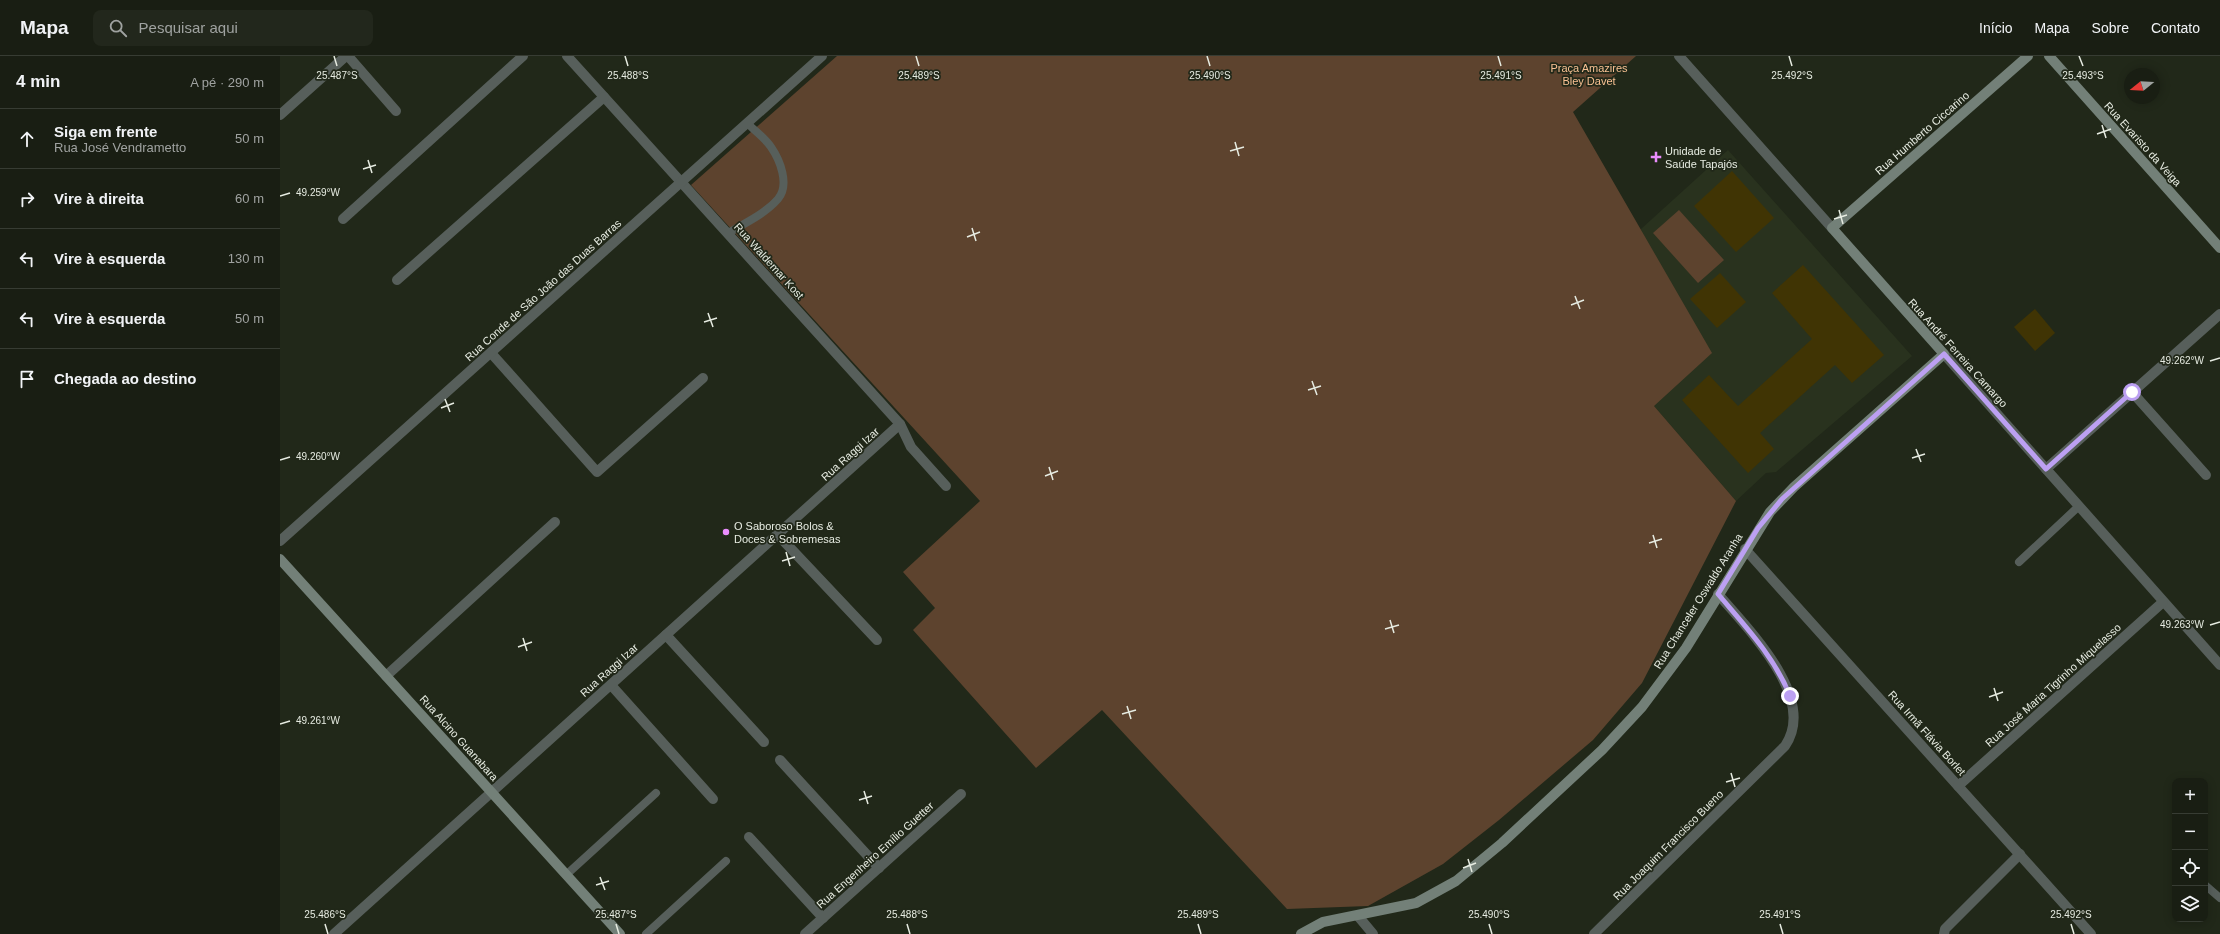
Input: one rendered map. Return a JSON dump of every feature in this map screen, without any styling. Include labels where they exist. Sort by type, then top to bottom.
[{"type":"street","points":[[280,115],[347,56],[396,111]]},
{"type":"street","points":[[342,219],[523,56]]},
{"type":"street","name":"Rua Waldemar Kost","points":[[567,56],[900,424],[911,448],[946,486]]},
{"type":"street","name":"Rua Conde de São João das Duas Barras","points":[[280,541],[822,56]]},
{"type":"street","name":"Rua André Ferreira Camargo","points":[[1679,56],[2220,665]]},
{"type":"street","name":"Rua Humberto Ciccarino","points":[[1832,228],[2028,56]]},
{"type":"street","name":"Rua Evaristo da Veiga","points":[[2049,56],[2220,248]]},
{"type":"street","points":[[397,280],[604,97]]},
{"type":"street","points":[[2046,469],[2220,314]]},
{"type":"street","points":[[491,353],[597,472],[703,378]]},
{"type":"street","name":"Rua Chanceler Oswaldo Aranha","points":[[1301,934],[1323,922],[1416,903],[1456,881],[1486,858],[1621,731],[1667,675],[1745,549],[1766,517],[1782,499],[1944,354]]},
{"type":"street","points":[[2132,392],[2206,475]]},
{"type":"street","name":"Rua Raggi Izar","points":[[334,934],[900,424]]},
{"type":"street","points":[[386,676],[555,522]]},
{"type":"street","points":[[778,535],[877,640]]},
{"type":"street","name":"Rua Irmã Flávia Borlet","points":[[1745,549],[2091,934]]},
{"type":"street","name":"Rua Alcino Guanabara","points":[[280,559],[620,934]]},
{"type":"street","name":"Rua Joaquim Francisco Bueno","points":[[1594,934],[1785,746],[1792,735],[1794,712],[1782,677],[1758,642],[1718,594]]},
{"type":"street","name":"Rua José Maria Tigrinho Miquelasso","points":[[1958,786],[2163,602]]},
{"type":"street","points":[[666,635],[764,742]]},
{"type":"street","points":[[611,685],[713,799]]},
{"type":"street","points":[[780,760],[879,868]]},
{"type":"street","name":"Rua Engenheiro Emílio Guetter","points":[[805,934],[961,794]]},
{"type":"street","points":[[749,837],[823,918]]},
{"type":"street","points":[[1944,934],[1945,929],[2020,854]]},
{"type":"street","points":[[1358,916],[1373,934]]},
{"type":"lane","points":[[728,233],[759,215],[779,198],[783,189],[783,175],[771,147],[747,123]]},
{"type":"lane","points":[[2019,562],[2078,506]]},
{"type":"lane","points":[[566,875],[656,793]]},
{"type":"lane","points":[[646,934],[726,861]]},
{"type":"lane","points":[[2206,886],[2220,898]]},
{"type":"shaded area","points":[[1728,150],[1912,356],[1776,472],[1766,473],[1736,501],[1654,406],[1641,229]]},
{"type":"green space","name":"Praça Amazires Bley Davet","points":[[837,56],[1636,56],[1573,112],[1712,353],[1654,406],[1736,501],[1642,683],[1593,740],[1499,820],[1443,864],[1368,906],[1287,909],[1102,710],[1036,768],[913,630],[935,608],[903,572],[980,501],[691,185]]},
{"type":"green space","points":[[1679,210],[1724,260],[1698,283],[1653,233]]},
{"type":"building","points":[[1732,171],[1774,218],[1736,252],[1694,206]]},
{"type":"building","points":[[1803,265],[1884,355],[1852,383],[1835,365],[1760,433],[1774,449],[1748,473],[1682,400],[1709,375],[1738,406],[1812,339],[1772,293]]},
{"type":"building","points":[[1720,273],[1746,302],[1717,328],[1690,299]]},
{"type":"building","points":[[2035,309],[2055,333],[2035,351],[2014,327]]},
{"type":"place","name":"Unidade de Saúde Tapajós","points":[[1656,157]]},
{"type":"place","name":"O Saboroso Bolos & Doces & Sobremesas","points":[[726,532]]},
{"type":"route","points":[[1790,696],[1782,677],[1770,657],[1718,594],[1758,528],[1770,512],[1794,487],[1944,354],[2046,469],[2132,392]]}]
